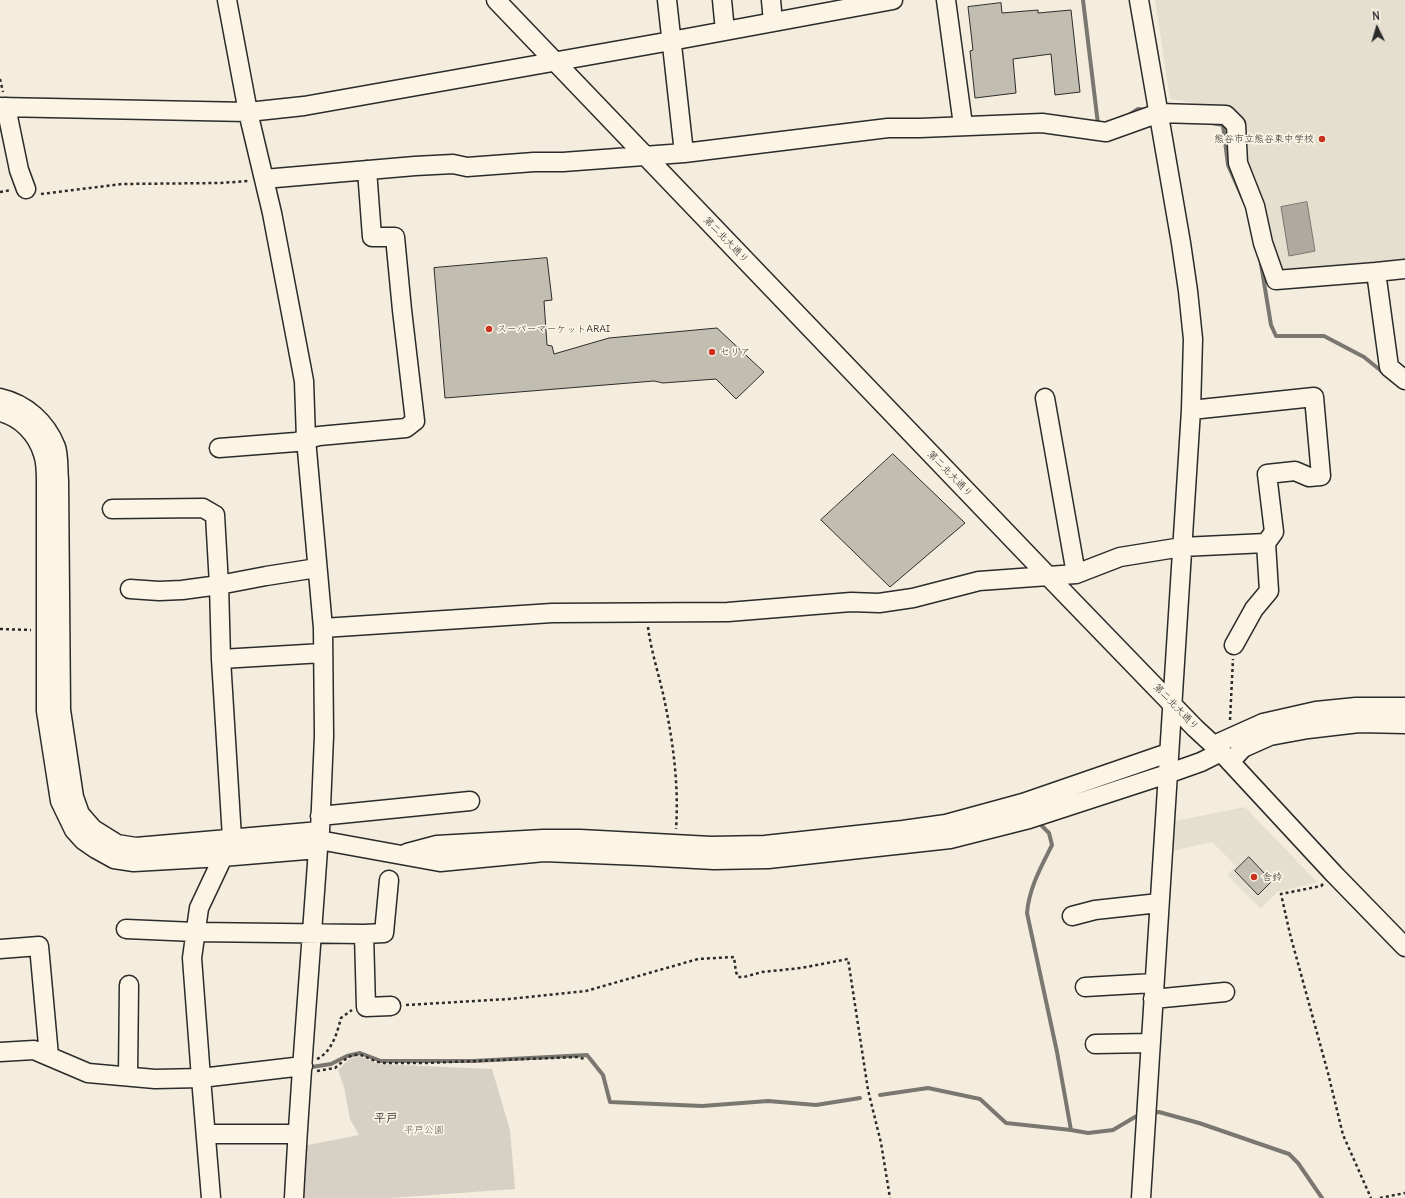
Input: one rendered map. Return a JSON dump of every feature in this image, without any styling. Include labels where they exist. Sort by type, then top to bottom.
[{"type":"street","points":[[226,0],[248,112],[272,214],[304,381],[306,439],[323,628],[324,736],[319,834],[294,1198]]},
{"type":"street","name":"第二北大通り","points":[[496,0],[1048,576],[1172,702],[1224,749],[1334,874],[1405,947]]},
{"type":"street","points":[[667,0],[684,152]]},
{"type":"street","points":[[722,0],[725,31]]},
{"type":"street","points":[[770,0],[773,22]]},
{"type":"street","points":[[26,189],[19,170],[3,107],[248,112],[304,106],[894,0]]},
{"type":"street","points":[[946,0],[964,125]]},
{"type":"street","points":[[1139,0],[1181,243],[1193,339],[1191,410],[1141,1198]]},
{"type":"street","points":[[264,179],[453,164],[467,167],[534,162],[563,162],[684,152],[888,128],[1042,123],[1106,132],[1159,113],[1226,115],[1236,125],[1238,163],[1255,206],[1263,243],[1276,280],[1376,272],[1405,268]]},
{"type":"street","points":[[219,448],[296,442],[319,436],[406,428],[415,421],[395,237],[372,237],[367,170]]},
{"type":"street","points":[[1376,272],[1389,367],[1405,380]]},
{"type":"street","points":[[1191,410],[1314,397],[1321,476],[1309,477],[1295,471],[1267,474],[1274,532],[1266,543],[1269,591],[1254,609],[1234,645]]},
{"type":"street","points":[[0,398],[28,410],[43,425],[56,448],[59,480],[61,710],[74,797],[80,814],[93,829],[117,844],[136,847],[232,838],[319,834],[400,854],[440,862],[544,852],[714,860],[946,824],[1023,804],[1168,754]]},
{"type":"street","points":[[1045,398],[1076,574]]},
{"type":"street","points":[[0,412],[10,414],[24,424],[36,438],[44,455],[46,482],[46,711],[60,801],[74,830],[83,840],[96,849],[114,858],[134,862],[222,857],[470,801]]},
{"type":"street","points":[[112,509],[203,508],[215,515],[221,659],[232,838],[198,908],[192,958],[211,1198]]},
{"type":"street","points":[[323,628],[552,613],[728,612],[851,602],[879,603],[913,598],[979,581],[1076,574],[1120,557],[1182,547],[1266,543]]},
{"type":"street","points":[[130,589],[159,591],[219,585],[317,568]]},
{"type":"street","points":[[221,659],[323,652]]},
{"type":"street","points":[[400,854],[437,845],[543,839],[580,839],[712,846],[768,852],[950,839],[1029,819],[1201,762],[1264,723],[1316,711],[1356,707],[1405,707]]},
{"type":"street","points":[[1224,749],[1244,748],[1270,736],[1308,729],[1359,723],[1405,724]]},
{"type":"street","points":[[126,929],[195,932],[384,933],[389,880]]},
{"type":"street","points":[[1072,916],[1095,910],[1159,903]]},
{"type":"street","points":[[364,934],[366,1007],[391,1006]]},
{"type":"street","points":[[0,949],[39,946],[49,1056]]},
{"type":"street","points":[[128,1076],[129,985]]},
{"type":"street","points":[[1085,987],[1154,991],[1225,992]]},
{"type":"street","points":[[1095,1044],[1151,1043]]},
{"type":"street","points":[[0,1052],[34,1050],[88,1073],[155,1079],[201,1078],[303,1069]]},
{"type":"street","points":[[206,1134],[298,1134]]},
{"type":"path","points":[[26,189],[36,195],[122,184],[220,183],[264,179]]},
{"type":"path","points":[[646,613],[650,642],[657,666],[672,735],[678,806],[676,844]]},
{"type":"path","points":[[0,629],[46,630]]},
{"type":"path","points":[[1224,749],[1234,645]]},
{"type":"path","points":[[1334,874],[1321,886],[1281,894],[1290,934],[1328,1072],[1343,1135],[1372,1198]]},
{"type":"path","points":[[391,1006],[509,999],[586,992],[698,959],[734,957],[738,977],[744,977],[762,972],[801,968],[848,959],[868,1090],[881,1143],[890,1198]]},
{"type":"path","points":[[303,1069],[320,1058],[329,1049],[337,1034],[341,1018],[352,1010],[366,1007]]},
{"type":"path","points":[[303,1069],[335,1068],[348,1057],[354,1055],[360,1055],[384,1063],[440,1063],[577,1057],[585,1059]]},
{"type":"path","points":[[1380,1198],[1405,1193]]},
{"type":"shaded area","name":"熊谷市立熊谷東中学校","points":[[1155,0],[1405,0],[1405,264],[1277,272],[1228,109],[1170,99]]},
{"type":"shaded area","points":[[1307,202],[1315,251],[1289,256],[1281,207]]},
{"type":"shaded area","points":[[1245,807],[1317,882],[1277,892],[1261,909],[1227,875],[1236,866],[1212,842],[1172,851],[1175,821]]},
{"type":"green space","name":"平戸公園","points":[[360,1056],[378,1064],[492,1069],[510,1130],[515,1189],[390,1198],[300,1198],[303,1146],[359,1135],[350,1119],[344,1087],[338,1070],[349,1059]]},
{"type":"building","points":[[1001,3],[1002,13],[1038,10],[1038,13],[1071,10],[1080,92],[1055,95],[1051,54],[1013,59],[1016,93],[975,98],[970,51],[973,50],[968,7]]},
{"type":"building","points":[[547,258],[552,300],[544,301],[547,345],[552,346],[554,354],[609,338],[717,328],[764,372],[736,399],[716,379],[663,383],[654,381],[445,398],[434,268]]},
{"type":"building","points":[[893,454],[965,523],[890,587],[821,520]]},
{"type":"building","points":[[1249,857],[1266,875],[1265,877],[1271,882],[1258,895],[1235,871]]},
{"type":"waterway","points":[[1083,0],[1098,124],[1101,124]]},
{"type":"waterway","points":[[1126,117],[1138,109],[1147,110]]},
{"type":"waterway","points":[[1212,123],[1223,125],[1228,165],[1244,201]]},
{"type":"waterway","points":[[1260,258],[1271,325],[1276,336],[1324,336],[1364,357],[1385,374]]},
{"type":"waterway","points":[[1132,776],[1156,768]]},
{"type":"waterway","points":[[1037,821],[1049,833],[1052,845],[1033,886],[1027,913],[1057,1052],[1071,1130]]},
{"type":"waterway","points":[[312,1067],[331,1064],[347,1056],[360,1053],[381,1061],[473,1061],[587,1055],[603,1075],[610,1102],[702,1106],[768,1101],[816,1105],[860,1098]]},
{"type":"waterway","points":[[880,1095],[928,1088],[980,1099],[1006,1123],[1088,1133],[1113,1130],[1141,1115]]},
{"type":"waterway","points":[[1151,1113],[1159,1112],[1199,1123],[1289,1154],[1298,1163],[1322,1198]]},
{"type":"place","name":"熊谷市立熊谷東中学校","points":[[1322,139]]},
{"type":"place","name":"スーパーマーケットARAI","points":[[489,329]]},
{"type":"place","name":"セリア","points":[[712,352]]},
{"type":"place","name":"舎鈴","points":[[1254,877]]},
{"type":"district","name":"平戸","points":[[386,1119]]}]
